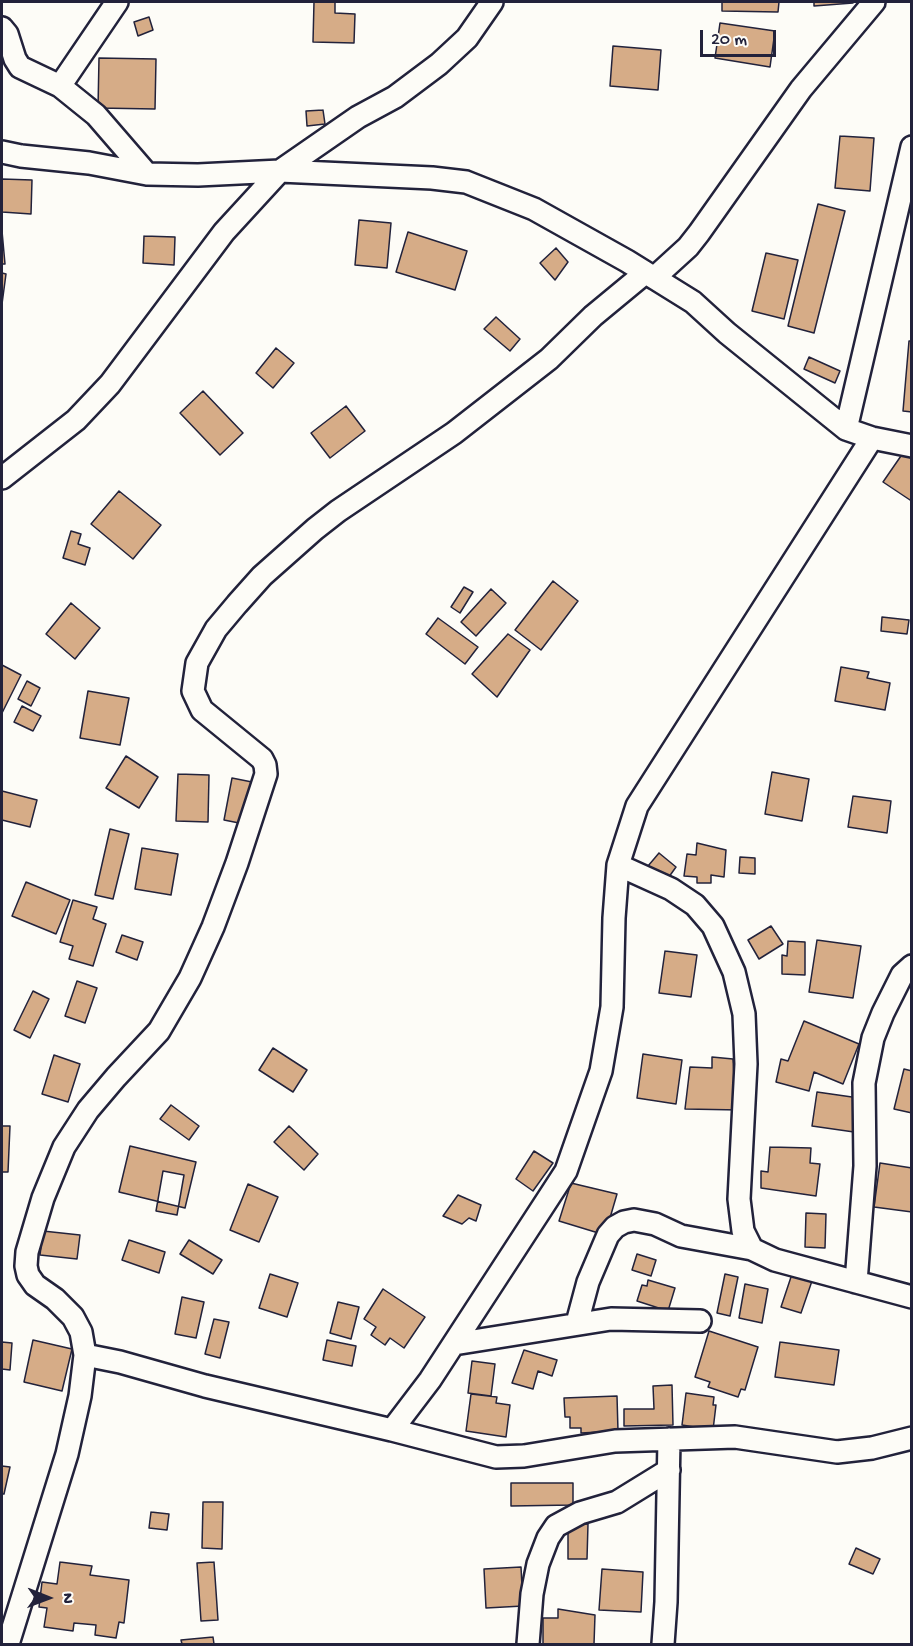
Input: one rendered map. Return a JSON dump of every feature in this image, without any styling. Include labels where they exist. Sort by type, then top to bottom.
[{"type":"street","points":[[60,86],[117,2]]},
{"type":"street","points":[[2,478],[76,420],[110,384],[224,232],[280,171],[358,117],[395,97],[439,64],[467,38],[492,2]]},
{"type":"street","points":[[8,1644],[67,1454],[80,1396],[85,1355],[81,1332],[73,1317],[55,1299],[35,1285],[28,1275],[27,1252],[43,1198],[64,1146],[88,1110],[159,1031],[190,978],[213,927],[237,863],[266,774],[262,759],[202,710],[195,697],[196,663],[216,629],[262,576],[315,529],[454,433],[549,359],[593,316],[688,247],[801,89],[874,2]]},
{"type":"street","points":[[2,28],[20,67],[60,86],[96,115],[147,174]]},
{"type":"street","points":[[846,429],[912,147]]},
{"type":"street","points":[[8,157],[89,163],[147,174],[198,175],[280,171],[432,178],[466,182],[534,209],[693,302],[727,333],[846,429],[872,438],[912,446]]},
{"type":"street","points":[[392,1430],[430,1380],[566,1171],[601,1071],[612,1007],[618,865],[637,806],[872,438]]},
{"type":"street","points":[[618,865],[670,889],[695,905],[713,927],[734,972],[744,1014],[746,1064],[740,1200],[743,1231],[752,1249]]},
{"type":"street","points":[[856,1282],[865,1166],[864,1083],[873,1038],[882,1013],[902,975],[912,966]]},
{"type":"street","points":[[577,1323],[588,1282],[608,1235],[615,1227],[634,1220],[655,1224],[681,1236],[752,1249],[775,1260],[912,1297]]},
{"type":"street","points":[[454,1344],[577,1323],[629,1318],[700,1321]]},
{"type":"street","points":[[85,1355],[496,1457],[524,1456],[615,1441],[669,1438],[735,1437],[837,1452],[872,1448],[912,1438]]},
{"type":"street","points":[[663,1644],[669,1438]]},
{"type":"street","points":[[528,1644],[532,1594],[538,1564],[548,1538],[556,1526],[580,1513],[617,1502],[669,1470]]},
{"type":"building","points":[[314,2],[335,2],[335,13],[355,14],[354,43],[313,42]]},
{"type":"building","points":[[722,2],[779,2],[778,12],[722,11]]},
{"type":"building","points":[[814,2],[853,2],[853,3],[814,6]]},
{"type":"building","points":[[149,17],[153,30],[138,36],[134,22]]},
{"type":"building","points":[[720,23],[775,31],[770,67],[715,58]]},
{"type":"building","points":[[613,46],[661,50],[658,90],[610,86]]},
{"type":"building","points":[[99,58],[156,59],[155,109],[98,108]]},
{"type":"building","points":[[323,110],[325,124],[307,126],[306,111]]},
{"type":"building","points":[[840,136],[874,138],[870,191],[835,188]]},
{"type":"building","points":[[2,179],[32,180],[31,214],[2,212]]},
{"type":"building","points":[[818,204],[845,211],[814,333],[788,326]]},
{"type":"building","points":[[359,220],[391,223],[387,268],[355,265]]},
{"type":"building","points":[[2,231],[5,264],[2,264]]},
{"type":"building","points":[[408,232],[467,251],[455,290],[396,272]]},
{"type":"building","points":[[144,236],[175,237],[174,265],[143,263]]},
{"type":"building","points":[[556,248],[568,262],[555,280],[540,263]]},
{"type":"building","points":[[766,253],[798,260],[784,319],[752,311]]},
{"type":"building","points":[[2,273],[6,274],[2,304]]},
{"type":"building","points":[[496,317],[520,339],[510,351],[484,329]]},
{"type":"building","points":[[909,341],[912,341],[912,412],[903,411]]},
{"type":"building","points":[[276,348],[294,363],[273,388],[256,373]]},
{"type":"building","points":[[809,357],[840,371],[835,383],[804,369]]},
{"type":"building","points":[[203,391],[243,433],[220,455],[180,413]]},
{"type":"building","points":[[346,406],[365,431],[330,458],[311,433]]},
{"type":"building","points":[[903,453],[912,459],[912,497],[910,500],[883,482]]},
{"type":"building","points":[[119,491],[161,525],[133,559],[91,524]]},
{"type":"building","points":[[71,531],[81,534],[78,544],[90,548],[85,565],[63,558]]},
{"type":"building","points":[[553,581],[578,601],[541,650],[515,630]]},
{"type":"building","points":[[464,587],[473,592],[460,613],[451,607]]},
{"type":"building","points":[[491,589],[506,603],[476,636],[461,622]]},
{"type":"building","points":[[71,603],[100,628],[75,659],[46,634]]},
{"type":"building","points":[[882,617],[909,620],[907,634],[881,631]]},
{"type":"building","points":[[438,618],[478,647],[465,664],[426,634]]},
{"type":"building","points":[[508,634],[530,650],[497,697],[472,674]]},
{"type":"building","points":[[2,665],[21,675],[2,713]]},
{"type":"building","points":[[841,667],[869,672],[867,678],[890,683],[885,710],[835,701]]},
{"type":"building","points":[[27,681],[40,688],[31,706],[18,699]]},
{"type":"building","points":[[88,691],[129,698],[120,745],[80,738]]},
{"type":"building","points":[[22,706],[41,716],[33,731],[14,722]]},
{"type":"building","points":[[126,756],[158,777],[139,808],[106,788]]},
{"type":"building","points":[[772,772],[809,779],[802,821],[765,814]]},
{"type":"building","points":[[178,774],[209,775],[208,822],[176,821]]},
{"type":"building","points":[[232,778],[252,782],[244,824],[224,820]]},
{"type":"building","points":[[2,791],[37,800],[30,827],[2,820]]},
{"type":"building","points":[[853,796],[891,801],[887,833],[848,827]]},
{"type":"building","points":[[110,829],[129,834],[113,899],[95,895]]},
{"type":"building","points":[[697,843],[726,850],[724,877],[711,875],[711,883],[697,883],[697,877],[684,876],[687,854],[696,855]]},
{"type":"building","points":[[142,848],[178,854],[171,895],[135,889]]},
{"type":"building","points":[[659,853],[676,867],[666,881],[648,866]]},
{"type":"building","points":[[740,857],[755,858],[755,874],[739,873]]},
{"type":"building","points":[[26,882],[70,900],[56,934],[12,916]]},
{"type":"building","points":[[73,900],[97,907],[93,919],[106,924],[93,966],[69,959],[73,946],[60,942]]},
{"type":"building","points":[[771,926],[783,944],[759,959],[748,940]]},
{"type":"building","points":[[122,935],[143,942],[137,960],[116,952]]},
{"type":"building","points":[[817,940],[861,946],[853,998],[809,992]]},
{"type":"building","points":[[788,941],[805,942],[805,975],[782,974],[782,955],[787,956]]},
{"type":"building","points":[[665,951],[697,955],[691,997],[659,993]]},
{"type":"building","points":[[77,981],[97,988],[85,1023],[65,1016]]},
{"type":"building","points":[[33,991],[49,999],[30,1038],[14,1030]]},
{"type":"building","points":[[804,1021],[859,1044],[843,1084],[814,1072],[809,1091],[776,1082],[781,1059],[788,1061]]},
{"type":"building","points":[[273,1048],[307,1070],[293,1092],[259,1070]]},
{"type":"building","points":[[643,1054],[682,1060],[676,1104],[637,1098]]},
{"type":"building","points":[[54,1055],[80,1064],[68,1102],[42,1094]]},
{"type":"building","points":[[712,1057],[733,1059],[734,1077],[742,1077],[740,1110],[685,1109],[690,1067],[712,1068]]},
{"type":"building","points":[[904,1069],[912,1071],[912,1113],[894,1109]]},
{"type":"building","points":[[817,1092],[859,1098],[854,1132],[812,1126]]},
{"type":"building","points":[[171,1105],[199,1126],[189,1140],[160,1119]]},
{"type":"building","points":[[2,1126],[10,1126],[8,1172],[2,1172]]},
{"type":"building","points":[[289,1126],[318,1154],[304,1170],[274,1142]]},
{"type":"building","points":[[130,1146],[196,1162],[185,1208],[119,1192]]},
{"type":"building","points":[[770,1147],[811,1148],[810,1163],[820,1164],[816,1196],[761,1188],[761,1171],[768,1172]]},
{"type":"building","points":[[534,1151],[553,1163],[533,1191],[516,1179]]},
{"type":"building","points":[[880,1163],[912,1168],[912,1212],[874,1207]]},
{"type":"building","points":[[163,1171],[184,1175],[177,1215],[156,1211]]},
{"type":"building","points":[[571,1183],[617,1194],[605,1235],[559,1221]]},
{"type":"building","points":[[248,1184],[278,1197],[259,1242],[230,1230]]},
{"type":"building","points":[[458,1195],[481,1205],[476,1221],[469,1218],[462,1224],[443,1216]]},
{"type":"building","points":[[806,1213],[826,1214],[825,1248],[805,1247]]},
{"type":"building","points":[[43,1231],[80,1235],[77,1259],[40,1255]]},
{"type":"building","points":[[129,1240],[165,1252],[159,1273],[122,1260]]},
{"type":"building","points":[[189,1240],[222,1260],[213,1274],[180,1254]]},
{"type":"building","points":[[637,1254],[656,1260],[651,1276],[632,1270]]},
{"type":"building","points":[[793,1271],[813,1278],[801,1313],[781,1307]]},
{"type":"building","points":[[270,1274],[298,1283],[287,1317],[259,1308]]},
{"type":"building","points":[[725,1274],[738,1277],[730,1316],[717,1313]]},
{"type":"building","points":[[648,1280],[675,1288],[668,1311],[637,1301],[642,1285],[647,1286]]},
{"type":"building","points":[[745,1284],[768,1289],[762,1323],[739,1318]]},
{"type":"building","points":[[383,1289],[425,1317],[404,1348],[390,1338],[385,1345],[371,1335],[376,1327],[364,1319]]},
{"type":"building","points":[[182,1297],[204,1302],[196,1338],[175,1334]]},
{"type":"building","points":[[338,1302],[359,1307],[351,1339],[330,1333]]},
{"type":"building","points":[[214,1319],[229,1322],[220,1358],[205,1354]]},
{"type":"building","points":[[709,1331],[758,1347],[745,1390],[741,1389],[738,1397],[708,1387],[710,1382],[695,1377]]},
{"type":"building","points":[[33,1340],[72,1349],[62,1391],[24,1382]]},
{"type":"building","points":[[327,1340],[356,1346],[352,1366],[323,1360]]},
{"type":"building","points":[[2,1342],[12,1343],[10,1370],[2,1369]]},
{"type":"building","points":[[780,1342],[839,1350],[834,1385],[775,1377]]},
{"type":"building","points":[[524,1350],[557,1360],[552,1376],[538,1371],[533,1389],[512,1383]]},
{"type":"building","points":[[472,1361],[495,1364],[491,1396],[468,1393]]},
{"type":"building","points":[[672,1385],[673,1425],[624,1426],[624,1409],[654,1409],[653,1386]]},
{"type":"building","points":[[686,1393],[714,1397],[713,1405],[716,1405],[713,1430],[682,1425]]},
{"type":"building","points":[[471,1394],[497,1397],[496,1403],[510,1405],[506,1437],[466,1431]]},
{"type":"building","points":[[617,1396],[618,1431],[581,1433],[581,1428],[570,1428],[570,1417],[565,1417],[564,1398]]},
{"type":"building","points":[[2,1466],[10,1467],[4,1494],[2,1494]]},
{"type":"building","points":[[511,1483],[573,1483],[573,1505],[511,1506]]},
{"type":"building","points":[[203,1502],[223,1502],[222,1549],[202,1548]]},
{"type":"building","points":[[151,1512],[169,1514],[167,1530],[149,1528]]},
{"type":"building","points":[[568,1524],[588,1524],[587,1559],[568,1559]]},
{"type":"building","points":[[856,1548],[880,1559],[873,1574],[849,1564]]},
{"type":"building","points":[[60,1562],[92,1566],[90,1575],[129,1580],[124,1623],[119,1622],[116,1638],[95,1635],[96,1625],[74,1623],[73,1631],[44,1627],[47,1608],[39,1607],[42,1582],[57,1584]]},
{"type":"building","points":[[214,1562],[218,1620],[201,1621],[197,1563]]},
{"type":"building","points":[[521,1567],[523,1606],[486,1608],[484,1569]]},
{"type":"building","points":[[602,1569],[643,1572],[641,1612],[599,1610]]},
{"type":"building","points":[[558,1609],[595,1615],[594,1644],[543,1644],[543,1618],[558,1618]]},
{"type":"building","points":[[213,1637],[214,1644],[182,1644],[181,1640]]}]
